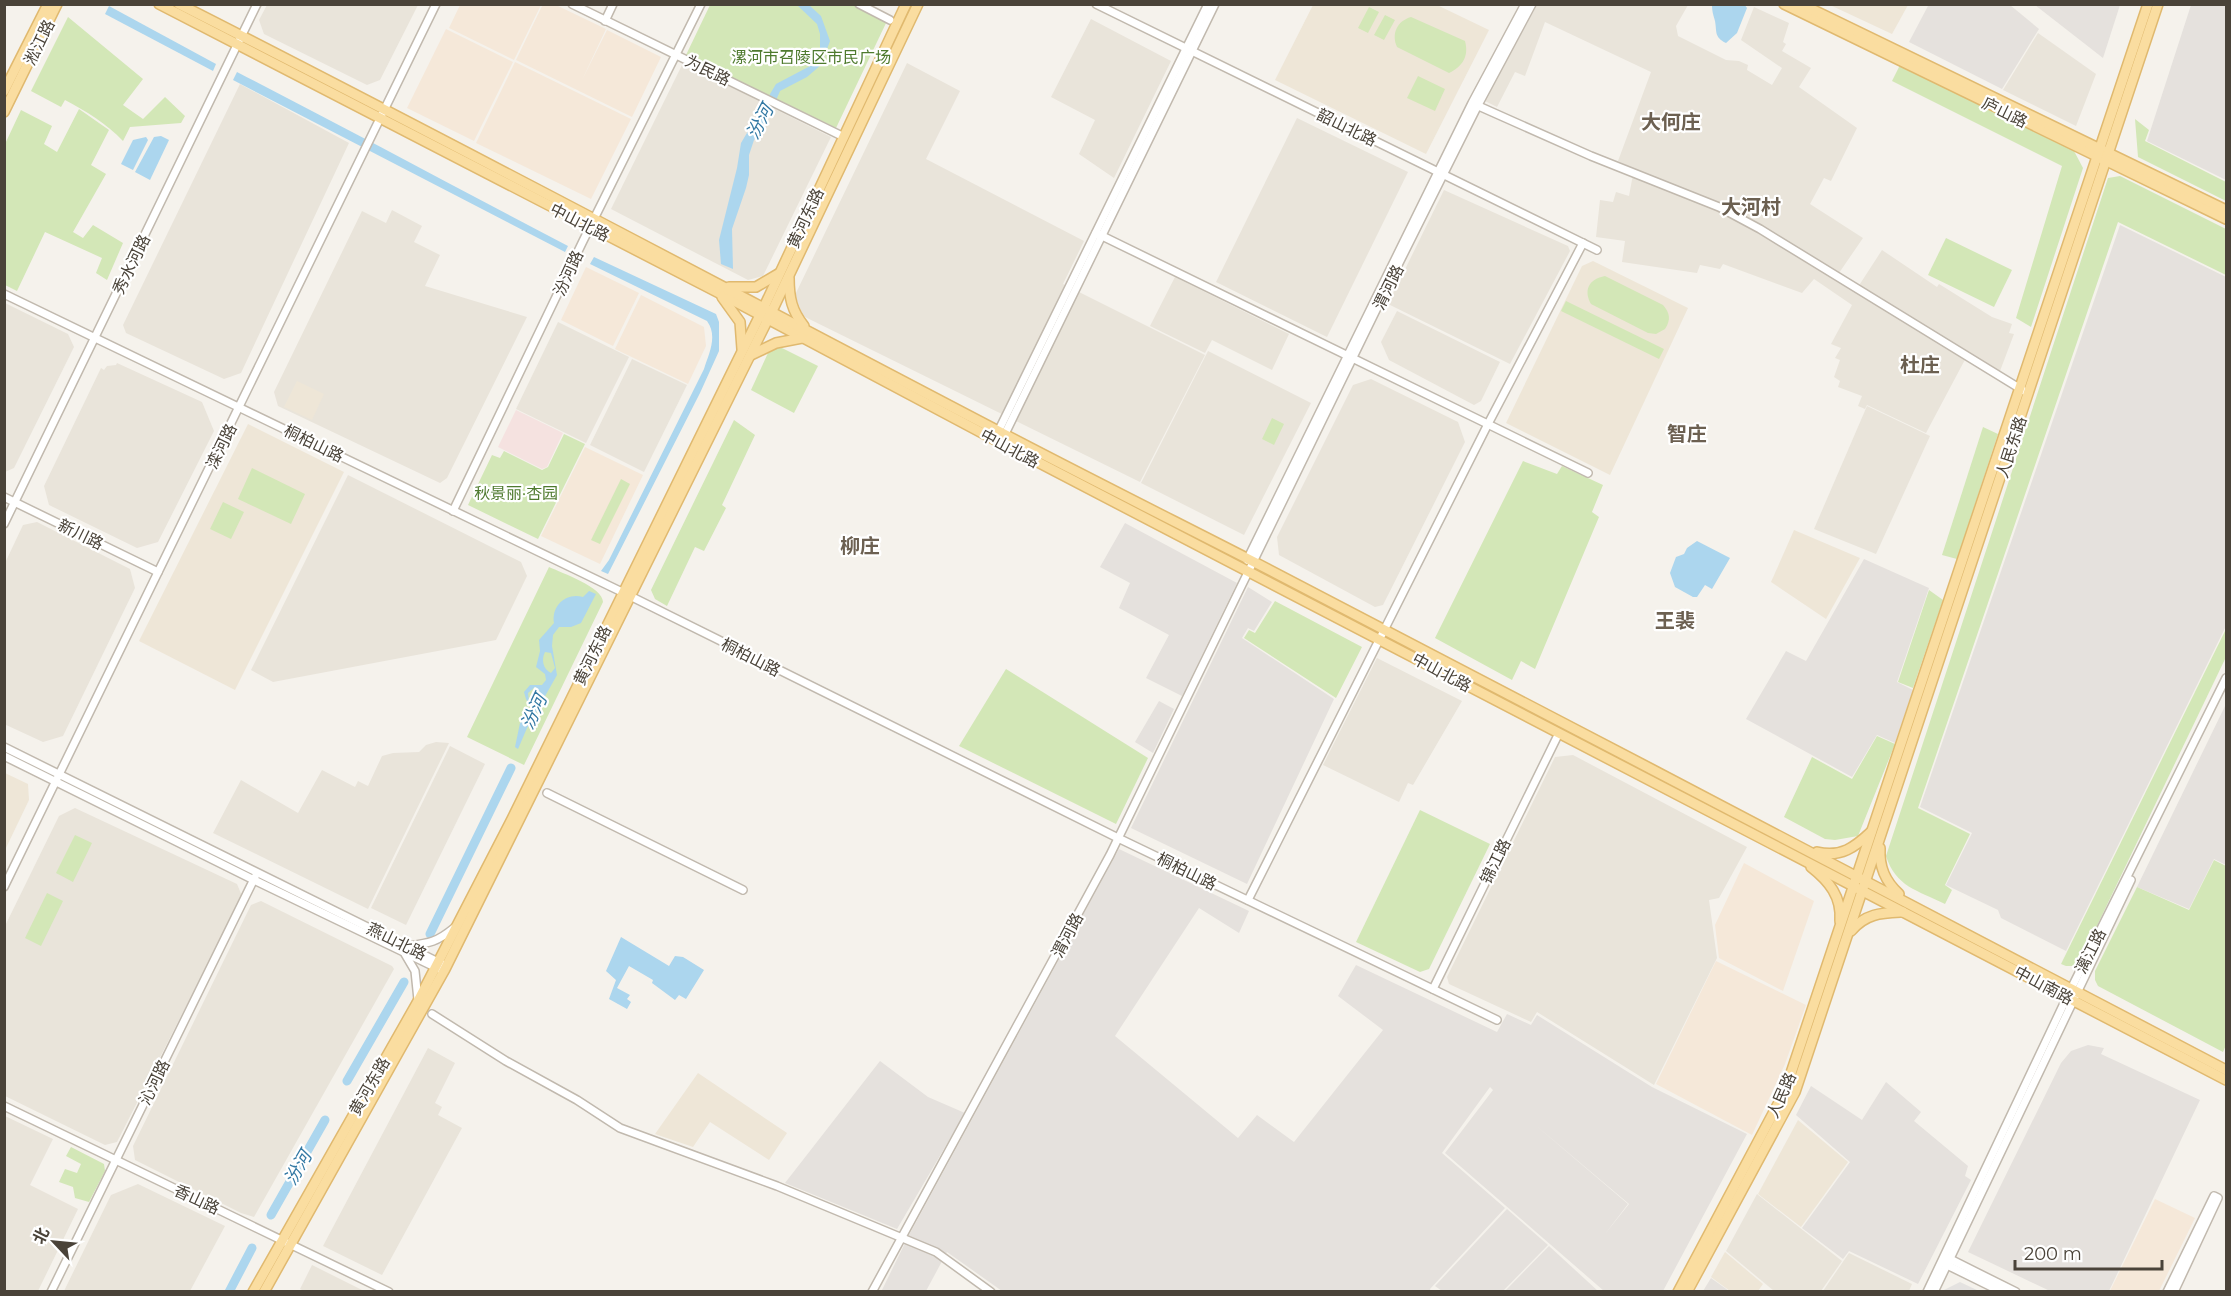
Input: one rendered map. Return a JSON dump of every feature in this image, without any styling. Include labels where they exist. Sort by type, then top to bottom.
[{"type":"main road","name":"淞江路","points":[[4,91],[48,4]]},
{"type":"main road","name":"淞江路","points":[[4,112],[57,4]]},
{"type":"main road","name":"中山北路","points":[[159,4],[240,40]]},
{"type":"main road","name":"中山北路","points":[[179,4],[240,40],[590,227],[721,289]]},
{"type":"main road","name":"黄河东路","points":[[766,314],[780,272],[906,4]]},
{"type":"main road","name":"黄河东路","points":[[264,1292],[292,1244],[440,966],[746,353],[789,276],[918,4]]},
{"type":"main road","name":"庐山路","points":[[1784,4],[2226,210]]},
{"type":"main road","name":"庐山路","points":[[1801,4],[2102,154],[2226,219]]},
{"type":"main road","name":"人民东路","points":[[1860,883],[2029,393],[2148,4]]},
{"type":"main road","name":"人民东路","points":[[1877,833],[2019,389],[2158,4]]},
{"type":"main road","name":"中山北路","points":[[382,114],[594,218],[766,314],[1249,571],[1381,634],[1860,883]]},
{"type":"main road","points":[[780,272],[756,287],[721,289],[740,322],[746,353],[805,335],[790,299],[789,276]]},
{"type":"main road","name":"中山北路","points":[[999,437],[1250,560],[1559,734],[1801,852]]},
{"type":"main road","name":"黄河东路","points":[[253,1292],[440,966],[626,594]]},
{"type":"main road","points":[[1877,833],[1882,872],[1908,908],[1866,917],[1844,933],[1835,893],[1827,880],[1801,852],[1843,853],[1877,833]]},
{"type":"main road","name":"中山南路","points":[[1860,883],[2072,994],[2226,1070]]},
{"type":"main road","name":"人民路","points":[[1687,1292],[1795,1092],[1860,883]]},
{"type":"main road","name":"人民路","points":[[1678,1292],[1785,1091],[1844,933]]},
{"type":"main road","name":"中山南路","points":[[2072,994],[2226,1080]]},
{"type":"street","name":"秀水河路","points":[[4,524],[257,4]]},
{"type":"street","name":"滦河路","points":[[4,887],[435,4]]},
{"type":"street","name":"为民路","points":[[572,4],[844,137]]},
{"type":"street","points":[[605,21],[613,4]]},
{"type":"street","name":"汾河路","points":[[453,511],[594,218],[701,4]]},
{"type":"street","points":[[859,4],[890,20]]},
{"type":"street","name":"韶山北路","points":[[1096,4],[1597,250]]},
{"type":"street","points":[[1189,51],[1208,4]]},
{"type":"street","points":[[999,437],[1189,51],[1215,4]]},
{"type":"street","name":"渭河路","points":[[872,1292],[1118,838],[1249,571],[1250,560],[1525,4]]},
{"type":"street","name":"渭河路","points":[[1475,104],[1532,4]]},
{"type":"street","points":[[1475,104],[1591,156],[1719,207],[1760,229],[2029,393]]},
{"type":"street","points":[[1099,235],[1588,473]]},
{"type":"street","points":[[1248,900],[1488,424],[1583,243]]},
{"type":"street","name":"桐柏山路","points":[[4,294],[626,594],[1118,838],[1497,1020]]},
{"type":"street","name":"新川路","points":[[4,497],[158,572]]},
{"type":"street","name":"漓江路","points":[[1934,1292],[2072,994],[2226,678]]},
{"type":"street","name":"漓江路","points":[[2072,994],[2226,688]]},
{"type":"street","name":"锦江路","points":[[1433,989],[1559,734]]},
{"type":"street","name":"燕山北路","points":[[4,747],[256,876]]},
{"type":"street","name":"燕山北路","points":[[4,756],[440,966]]},
{"type":"street","points":[[547,793],[742,890]]},
{"type":"street","name":"沁河路","points":[[51,1292],[256,876]]},
{"type":"street","points":[[417,1003],[415,971],[406,949],[439,940],[459,924]]},
{"type":"street","points":[[432,1014],[506,1061],[577,1100],[620,1128],[777,1185],[936,1252],[989,1291]]},
{"type":"street","name":"香山路","points":[[4,1106],[389,1292]]},
{"type":"street","points":[[2168,1292],[2214,1196],[2218,1198],[2174,1292]]},
{"type":"street","points":[[1947,1261],[2002,1292]]},
{"type":"street","points":[[1947,1261],[2016,1292]]},
{"type":"street","name":"漓江路","points":[[1927,1292],[1947,1261]]},
{"type":"shaded area","points":[[267,4],[418,5],[380,80],[367,85],[264,34],[259,20]]},
{"type":"shaded area","points":[[460,4],[541,5],[514,60],[449,28]]},
{"type":"shaded area","points":[[543,4],[556,5],[606,29],[582,80],[607,30],[661,57],[632,117],[516,60]]},
{"type":"shaded area","points":[[1929,4],[2010,5],[2039,29],[2002,89],[1909,42]]},
{"type":"shaded area","points":[[1313,5],[1437,5],[1489,30],[1426,154],[1275,80]]},
{"type":"shaded area","points":[[1537,5],[1688,5],[1676,26],[1678,36],[1726,60],[1739,61],[1748,65],[1747,70],[1772,85],[1782,68],[1741,40],[1754,7],[1789,23],[1783,42],[1786,44],[1782,51],[1811,68],[1799,87],[1857,128],[1831,181],[1824,178],[1810,204],[1863,238],[1839,273],[1858,287],[1882,250],[1937,287],[1939,284],[1992,317],[2012,324],[2009,333],[2014,334],[2000,371],[1968,354],[1926,433],[1867,405],[1865,409],[1858,406],[1862,396],[1838,387],[1840,381],[1834,377],[1840,360],[1835,358],[1841,348],[1831,344],[1852,305],[1814,279],[1802,293],[1723,264],[1720,269],[1700,265],[1697,273],[1622,262],[1625,241],[1596,237],[1600,200],[1613,202],[1616,192],[1629,196],[1634,169],[1618,161],[1651,72],[1545,22],[1525,76],[1515,72],[1497,107],[1485,101]]},
{"type":"shaded area","points":[[1830,5],[1908,5],[1892,34]]},
{"type":"shaded area","points":[[2035,5],[2120,5],[2103,58]]},
{"type":"shaded area","points":[[2191,5],[2226,5],[2226,180],[2147,141]]},
{"type":"shaded area","points":[[1091,19],[1171,61],[1114,178],[1079,154],[1095,120],[1051,97]]},
{"type":"shaded area","points":[[446,29],[513,62],[474,141],[407,108]]},
{"type":"shaded area","points":[[2038,33],[2096,74],[2076,126],[2003,90]]},
{"type":"shaded area","points":[[515,62],[631,119],[591,199],[476,143]]},
{"type":"shaded area","points":[[683,63],[831,137],[763,276],[748,280],[611,209]]},
{"type":"shaded area","points":[[907,63],[960,91],[926,159],[1084,241],[1063,284],[1205,355],[1140,482],[803,316],[795,295]]},
{"type":"shaded area","points":[[240,84],[349,143],[241,373],[224,379],[126,333],[123,325]]},
{"type":"shaded area","points":[[1297,118],[1408,172],[1327,337],[1216,282]]},
{"type":"shaded area","points":[[1444,190],[1568,246],[1570,251],[1510,364],[1388,304]]},
{"type":"shaded area","points":[[392,210],[422,226],[414,242],[440,255],[425,286],[527,317],[447,478],[440,483],[278,406],[274,392],[362,211],[386,223]]},
{"type":"shaded area","points":[[2120,225],[2226,277],[2226,626],[2066,951],[2001,918],[1998,910],[1946,885],[1972,833],[1920,807]]},
{"type":"shaded area","points":[[1593,261],[1688,308],[1610,475],[1506,423],[1582,266]]},
{"type":"shaded area","points":[[586,267],[639,293],[613,346],[561,320]]},
{"type":"shaded area","points":[[1175,277],[1289,334],[1272,370],[1212,340],[1205,353],[1150,326]]},
{"type":"shaded area","points":[[641,295],[704,327],[706,346],[688,384],[615,349]]},
{"type":"shaded area","points":[[5,303],[68,334],[74,347],[14,468],[5,472]]},
{"type":"shaded area","points":[[1397,311],[1500,362],[1481,401],[1474,405],[1389,360],[1381,342]]},
{"type":"shaded area","points":[[558,322],[629,357],[586,443],[516,409]]},
{"type":"shaded area","points":[[1208,351],[1311,403],[1244,535],[1141,483]]},
{"type":"shaded area","points":[[632,359],[687,385],[644,472],[590,445]]},
{"type":"shaded area","points":[[117,363],[202,402],[214,431],[158,542],[137,548],[49,505],[44,486],[101,368],[104,370],[107,366]]},
{"type":"shaded area","points":[[1371,379],[1458,422],[1465,442],[1383,605],[1375,607],[1279,555],[1277,537],[1353,385]]},
{"type":"shaded area","points":[[297,381],[324,394],[312,420],[284,407]]},
{"type":"shaded area","points":[[1867,406],[1930,436],[1876,554],[1814,529]]},
{"type":"shaded area","points":[[516,410],[563,433],[547,467],[542,469],[498,447]]},
{"type":"shaded area","points":[[248,424],[344,472],[235,690],[139,641]]},
{"type":"shaded area","points":[[585,447],[643,475],[600,564],[541,536]]},
{"type":"shaded area","points":[[348,475],[521,562],[527,576],[496,640],[273,682],[251,670]]},
{"type":"shaded area","points":[[37,522],[130,569],[135,588],[63,736],[43,742],[4,724],[5,563],[23,525]]},
{"type":"shaded area","points":[[1125,523],[1237,583],[1182,696],[1146,678],[1169,635],[1119,608],[1130,583],[1100,567]]},
{"type":"shaded area","points":[[1794,530],[1860,558],[1826,619],[1771,582]]},
{"type":"shaded area","points":[[1864,559],[1929,588],[1897,682],[1913,690],[1895,743],[1877,735],[1852,777],[1746,719],[1786,651],[1806,661]]},
{"type":"shaded area","points":[[1248,587],[1272,602],[1254,631],[1248,628],[1242,638],[1334,699],[1247,884],[1131,828]]},
{"type":"shaded area","points":[[1377,658],[1462,701],[1413,785],[1408,783],[1399,802],[1323,765]]},
{"type":"shaded area","points":[[1159,701],[1174,709],[1153,753],[1135,742]]},
{"type":"shaded area","points":[[2226,704],[2226,865],[2214,859],[2189,909],[2137,887]]},
{"type":"shaded area","points":[[436,742],[449,743],[368,909],[213,833],[241,780],[298,813],[322,770],[355,787],[358,781],[368,786],[382,756],[393,753],[419,752],[426,745]]},
{"type":"shaded area","points":[[450,746],[485,764],[406,925],[371,908]]},
{"type":"shaded area","points":[[1573,755],[1747,847],[1719,898],[1709,900],[1717,958],[1654,1085],[1537,1012],[1531,1022],[1449,984],[1447,977],[1555,757]]},
{"type":"shaded area","points":[[5,773],[28,784],[29,800],[5,850]]},
{"type":"shaded area","points":[[75,808],[237,884],[242,896],[117,1142],[105,1145],[5,1096],[4,928],[59,816]]},
{"type":"shaded area","points":[[1119,849],[1249,911],[1239,933],[1199,908],[1115,1036],[1238,1138],[1257,1115],[1294,1142],[1383,1030],[1338,996],[1356,965],[1497,1032],[1507,1014],[1531,1025],[1537,1015],[1652,1087],[1747,1134],[1663,1291],[1604,1291],[1445,1153],[1493,1090],[1490,1087],[1442,1153],[1505,1208],[1430,1289],[1431,1291],[1002,1291],[947,1252],[926,1291],[881,1292],[909,1235]],"holes":[[[1533,1123],[1629,1204],[1605,1234],[1628,1204]]]},
{"type":"shaded area","points":[[1744,863],[1814,901],[1783,991],[1719,958],[1715,925]]},
{"type":"shaded area","points":[[261,901],[394,969],[254,1217],[241,1213],[135,1160],[133,1146],[251,905]]},
{"type":"shaded area","points":[[1716,961],[1806,1005],[1785,1064],[1752,1135],[1656,1084]]},
{"type":"shaded area","points":[[2088,1045],[2104,1048],[2101,1054],[2200,1100],[2109,1291],[2050,1291],[1968,1252],[2061,1063],[2071,1051]]},
{"type":"shaded area","points":[[428,1048],[455,1063],[435,1103],[442,1107],[438,1115],[462,1128],[382,1275],[323,1246]]},
{"type":"shaded area","points":[[880,1061],[928,1097],[965,1113],[897,1229],[785,1183]]},
{"type":"shaded area","points":[[698,1073],[787,1133],[769,1160],[710,1122],[693,1147],[655,1134]]},
{"type":"shaded area","points":[[1886,1082],[1921,1112],[1914,1121],[1968,1166],[1965,1176],[1971,1180],[1918,1284],[1849,1251],[1843,1259],[1802,1228],[1850,1162],[1796,1115],[1811,1086],[1862,1120]]},
{"type":"shaded area","points":[[5,1116],[53,1139],[30,1185],[78,1209],[38,1291],[5,1291]]},
{"type":"shaded area","points":[[1798,1120],[1848,1162],[1801,1227],[1758,1194]]},
{"type":"shaded area","points":[[138,1184],[225,1226],[190,1291],[64,1291],[111,1195]]},
{"type":"shaded area","points":[[1757,1194],[1842,1261],[1821,1291],[1774,1291],[1726,1251]]},
{"type":"shaded area","points":[[2155,1199],[2195,1218],[2159,1291],[2110,1291]]},
{"type":"shaded area","points":[[1507,1209],[1548,1245],[1503,1291],[1442,1291],[1435,1286]]},
{"type":"shaded area","points":[[1549,1246],[1598,1291],[1505,1291]]},
{"type":"shaded area","points":[[1725,1252],[1763,1284],[1758,1291],[1730,1291],[1711,1277]]},
{"type":"shaded area","points":[[1849,1253],[1912,1284],[1909,1291],[1823,1291]]},
{"type":"shaded area","points":[[312,1265],[364,1291],[304,1291],[300,1289]]},
{"type":"shaded area","points":[[1711,1278],[1729,1291],[1703,1291]]},
{"type":"shaded area","points":[[1960,1282],[1979,1291],[1942,1291]]},
{"type":"green space","name":"漯河市召陵区市民广场","points":[[710,5],[853,5],[887,21],[836,128],[686,55]]},
{"type":"green space","points":[[1369,7],[1379,12],[1368,33],[1358,28]]},
{"type":"green space","points":[[1385,15],[1395,20],[1384,40],[1374,35]]},
{"type":"green space","points":[[68,17],[143,79],[123,105],[143,119],[165,97],[185,116],[181,123],[130,127],[123,141],[103,123],[73,104],[65,100],[61,107],[31,91]]},
{"type":"green space","points":[[1411,17],[1465,41],[1464,60],[1458,67],[1449,73],[1397,47],[1395,33],[1402,22]]},
{"type":"green space","points":[[1900,65],[2074,151],[2083,168],[2031,327],[2016,318],[2062,166],[1892,81]]},
{"type":"green space","points":[[1418,76],[1445,89],[1435,111],[1407,98]]},
{"type":"green space","points":[[79,109],[109,130],[91,165],[106,174],[73,232],[83,238],[93,225],[123,243],[107,280],[96,273],[102,258],[45,232],[17,291],[5,285],[5,144],[21,110],[52,126],[44,144],[57,152]]},
{"type":"green space","points":[[2135,119],[2149,130],[2145,141],[2226,182],[2226,201],[2138,157]]},
{"type":"green space","points":[[2120,176],[2226,229],[2226,275],[2118,222],[1918,808],[1970,834],[1945,885],[1952,890],[1945,904],[1902,881],[1895,875],[1886,856],[2108,178]]},
{"type":"green space","points":[[1946,238],[2012,270],[1994,307],[1928,275]]},
{"type":"green space","points":[[1605,276],[1663,305],[1669,317],[1665,329],[1656,334],[1648,333],[1591,304],[1588,290],[1591,282]]},
{"type":"green space","points":[[1566,301],[1664,349],[1659,359],[1561,311]]},
{"type":"green space","points":[[780,347],[818,366],[794,413],[751,390],[768,353]]},
{"type":"green space","points":[[1272,418],[1284,424],[1274,445],[1262,439]]},
{"type":"green space","points":[[734,420],[755,435],[722,505],[726,508],[704,551],[695,547],[667,606],[655,599],[651,590]]},
{"type":"green space","points":[[1983,427],[1998,434],[1957,559],[1942,555]]},
{"type":"green space","name":"秋景丽·杏园","points":[[564,434],[585,444],[538,539],[468,505],[492,455],[500,458],[504,451],[542,470],[548,467]]},
{"type":"green space","points":[[1523,461],[1557,474],[1562,466],[1603,485],[1592,512],[1599,517],[1535,669],[1521,661],[1512,680],[1435,638]]},
{"type":"green space","points":[[252,468],[305,494],[291,524],[238,499]]},
{"type":"green space","points":[[621,479],[630,484],[600,544],[591,540]]},
{"type":"green space","points":[[223,502],[244,512],[231,539],[210,529]]},
{"type":"green space","points":[[549,567],[589,586],[601,596],[603,602],[524,765],[467,737]]},
{"type":"green space","points":[[1929,590],[1943,600],[1913,688],[1898,682]]},
{"type":"green space","points":[[1275,601],[1362,647],[1336,698],[1244,638],[1249,630],[1255,633]]},
{"type":"green space","points":[[2226,629],[2226,657],[2081,959],[2075,966],[2061,964]]},
{"type":"green space","points":[[1006,669],[1148,758],[1116,824],[959,746]]},
{"type":"green space","points":[[1877,736],[1895,744],[1858,836],[1835,840],[1825,839],[1784,817],[1812,757],[1852,779]]},
{"type":"green space","points":[[1420,810],[1490,844],[1429,969],[1420,972],[1356,942]]},
{"type":"green space","points":[[75,835],[92,843],[73,882],[56,873]]},
{"type":"green space","points":[[2214,860],[2226,866],[2226,1045],[2223,1052],[2098,986],[2095,980],[2095,971],[2137,887],[2189,910]]},
{"type":"green space","points":[[47,893],[63,901],[41,946],[25,938]]},
{"type":"green space","points":[[71,1147],[104,1164],[105,1171],[89,1202],[75,1198],[73,1187],[59,1182],[65,1169],[77,1173],[81,1164],[66,1156]]},
{"type":"water","points":[[1744,4],[1747,8],[1737,33],[1726,43],[1717,34],[1712,5]]},
{"type":"water","points":[[797,5],[809,5],[821,16],[830,41],[821,65],[807,77],[780,91],[771,112],[754,140],[749,155],[749,175],[746,188],[732,229],[733,269],[721,264],[719,240],[741,143],[776,84],[812,65],[820,50],[820,34],[817,24]]},
{"type":"water","points":[[109,6],[216,64],[213,71],[105,14]]},
{"type":"water","points":[[237,72],[568,246],[565,252],[233,80]]},
{"type":"water","points":[[161,136],[169,140],[150,180],[135,172],[154,137]]},
{"type":"water","points":[[146,137],[148,140],[133,170],[121,164],[133,140]]},
{"type":"water","points":[[594,257],[716,314],[719,322],[719,351],[608,574],[601,571],[609,560],[704,369],[710,351],[712,333],[707,321],[590,264]]},
{"type":"water","points":[[1697,541],[1730,558],[1712,589],[1705,585],[1697,597],[1693,597],[1675,587],[1670,573],[1676,557],[1684,554],[1687,548]]},
{"type":"water","points":[[589,591],[596,594],[581,623],[571,627],[559,627],[553,635],[552,646],[557,675],[538,705],[536,715],[527,728],[518,749],[515,747],[520,723],[533,711],[524,692],[530,685],[542,685],[546,680],[545,674],[536,667],[540,651],[539,640],[554,623],[555,611],[561,601],[571,596],[583,597]],"holes":[[[545,652],[551,653],[555,668],[551,673],[544,664]],[[535,687],[540,692],[539,697],[534,702],[529,701],[528,693]]]},
{"type":"water","points":[[621,937],[669,966],[675,956],[683,957],[704,970],[686,999],[679,995],[675,1000],[652,983],[653,980],[629,966],[617,988],[630,995],[627,999],[631,1002],[627,1009],[609,999],[616,980],[606,971]]},
{"type":"waterway","name":"汾河","points":[[430,934],[511,768]]},
{"type":"waterway","name":"汾河","points":[[347,1081],[404,982]]},
{"type":"waterway","name":"汾河","points":[[271,1215],[325,1120]]},
{"type":"waterway","name":"汾河","points":[[229,1292],[252,1248]]},
{"type":"district","name":"大何庄","points":[[1671,122]]},
{"type":"district","name":"大河村","points":[[1751,207]]},
{"type":"district","name":"杜庄","points":[[1920,365]]},
{"type":"district","name":"智庄","points":[[1687,434]]},
{"type":"district","name":"柳庄","points":[[860,546]]},
{"type":"district","name":"王裴","points":[[1675,621]]}]
